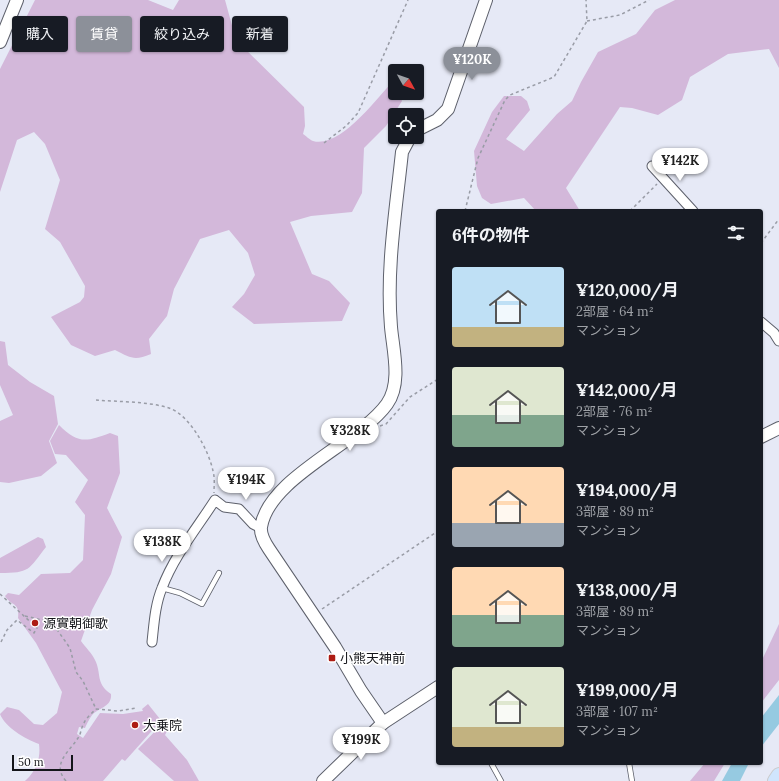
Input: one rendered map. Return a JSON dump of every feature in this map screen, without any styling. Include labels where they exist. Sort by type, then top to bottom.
[{"type":"main road","points":[[775,781],[779,775]]},
{"type":"street","points":[[0,42],[17,0]]},
{"type":"street","points":[[424,126],[437,120],[448,109],[486,0]]},
{"type":"street","points":[[383,723],[269,549],[263,539],[261,528],[264,516],[274,501],[294,480],[309,467],[373,420],[388,404],[393,393],[395,374],[389,301],[390,263],[402,152],[406,144]]},
{"type":"street","points":[[652,166],[691,209]]},
{"type":"street","points":[[763,324],[774,333],[779,341]]},
{"type":"street","points":[[763,436],[779,428]]},
{"type":"street","points":[[152,642],[156,609],[161,588],[174,563],[215,500],[224,507],[239,509],[252,524],[261,528]]},
{"type":"street","points":[[323,781],[383,723],[436,689]]},
{"type":"lane","points":[[161,588],[180,593],[202,604],[219,573]]},
{"type":"lane","points":[[492,765],[501,781]]},
{"type":"lane","points":[[628,765],[632,781]]},
{"type":"path","points":[[324,143],[346,126],[358,113],[408,0]]},
{"type":"path","points":[[465,209],[478,158],[505,100],[510,95],[554,77],[587,21],[586,0]]},
{"type":"path","points":[[587,21],[620,15],[649,0]]},
{"type":"path","points":[[632,209],[662,178]]},
{"type":"path","points":[[763,240],[779,219]]},
{"type":"path","points":[[373,420],[380,426],[386,424],[407,400],[436,380]]},
{"type":"path","points":[[96,400],[169,408],[185,420],[196,433],[209,455],[214,472],[215,500]]},
{"type":"path","points":[[313,615],[436,532]]},
{"type":"path","points":[[0,594],[37,628],[34,633],[17,620],[7,630],[0,644]]},
{"type":"path","points":[[25,616],[51,622],[58,631],[70,648],[76,672],[83,681],[96,709]]},
{"type":"path","points":[[96,709],[118,711],[136,708]]},
{"type":"path","points":[[66,781],[61,775],[60,769],[62,758],[79,737],[84,722],[96,709]]},
{"type":"shaded area","points":[[35,0],[148,0],[173,10],[179,0],[225,0],[232,25],[232,52],[248,52],[304,107],[305,126],[303,134],[313,141],[324,141],[335,137],[346,130],[358,120],[388,87],[388,100],[402,101],[398,108],[388,108],[388,123],[364,148],[362,193],[352,212],[311,216],[290,222],[312,274],[329,281],[350,303],[342,321],[254,324],[232,307],[244,294],[255,275],[248,253],[229,230],[200,239],[174,289],[167,316],[149,339],[151,354],[133,358],[115,350],[95,356],[71,345],[51,317],[80,302],[84,297],[85,286],[60,242],[45,229],[60,180],[45,144],[34,132],[17,140],[0,192],[0,69],[12,45],[12,52],[68,52],[68,16],[27,16]]},
{"type":"shaded area","points":[[675,0],[779,0],[779,68],[769,49],[728,54],[690,77],[682,100],[658,115],[632,108],[620,107],[566,188],[579,209],[534,209],[524,198],[491,204],[482,198],[477,186],[474,151],[492,112],[504,96],[521,96],[527,101],[530,110],[506,139],[524,151],[557,114],[572,101],[598,52],[636,34],[655,10]]},
{"type":"shaded area","points":[[0,341],[5,342],[8,365],[30,382],[54,396],[58,424],[49,441],[57,463],[41,476],[9,483],[0,482],[0,421],[13,415],[0,385]]},
{"type":"shaded area","points":[[59,425],[72,436],[83,440],[110,433],[118,436],[120,473],[107,508],[122,537],[111,574],[92,610],[81,641],[94,657],[101,682],[106,690],[111,694],[111,698],[108,704],[92,715],[85,728],[79,727],[77,734],[83,738],[100,713],[123,714],[143,711],[142,709],[148,704],[168,729],[165,735],[187,760],[199,781],[174,781],[138,749],[160,726],[158,724],[125,761],[122,759],[103,781],[25,781],[35,769],[37,764],[39,744],[16,732],[6,723],[0,714],[7,707],[19,710],[34,724],[43,725],[57,713],[62,692],[36,643],[18,618],[18,609],[5,596],[8,593],[19,595],[41,574],[70,573],[83,560],[85,515],[75,502],[88,480],[66,455],[55,454],[50,441]]},
{"type":"shaded area","points":[[38,537],[43,539],[46,547],[28,569],[17,572],[0,573],[0,558]]},
{"type":"shaded area","points":[[779,624],[779,680],[763,700],[763,658]]},
{"type":"shaded area","points":[[703,765],[724,765],[714,781],[690,781]]},
{"type":"water","points":[[779,695],[779,724],[763,744],[763,715]]},
{"type":"water","points":[[731,765],[748,765],[740,781],[722,781]]},
{"type":"place","name":"源實朝御歌","points":[[35,623]]},
{"type":"place","name":"小熊天神前","points":[[332,658]]},
{"type":"place","name":"大乗院","points":[[135,725]]}]
